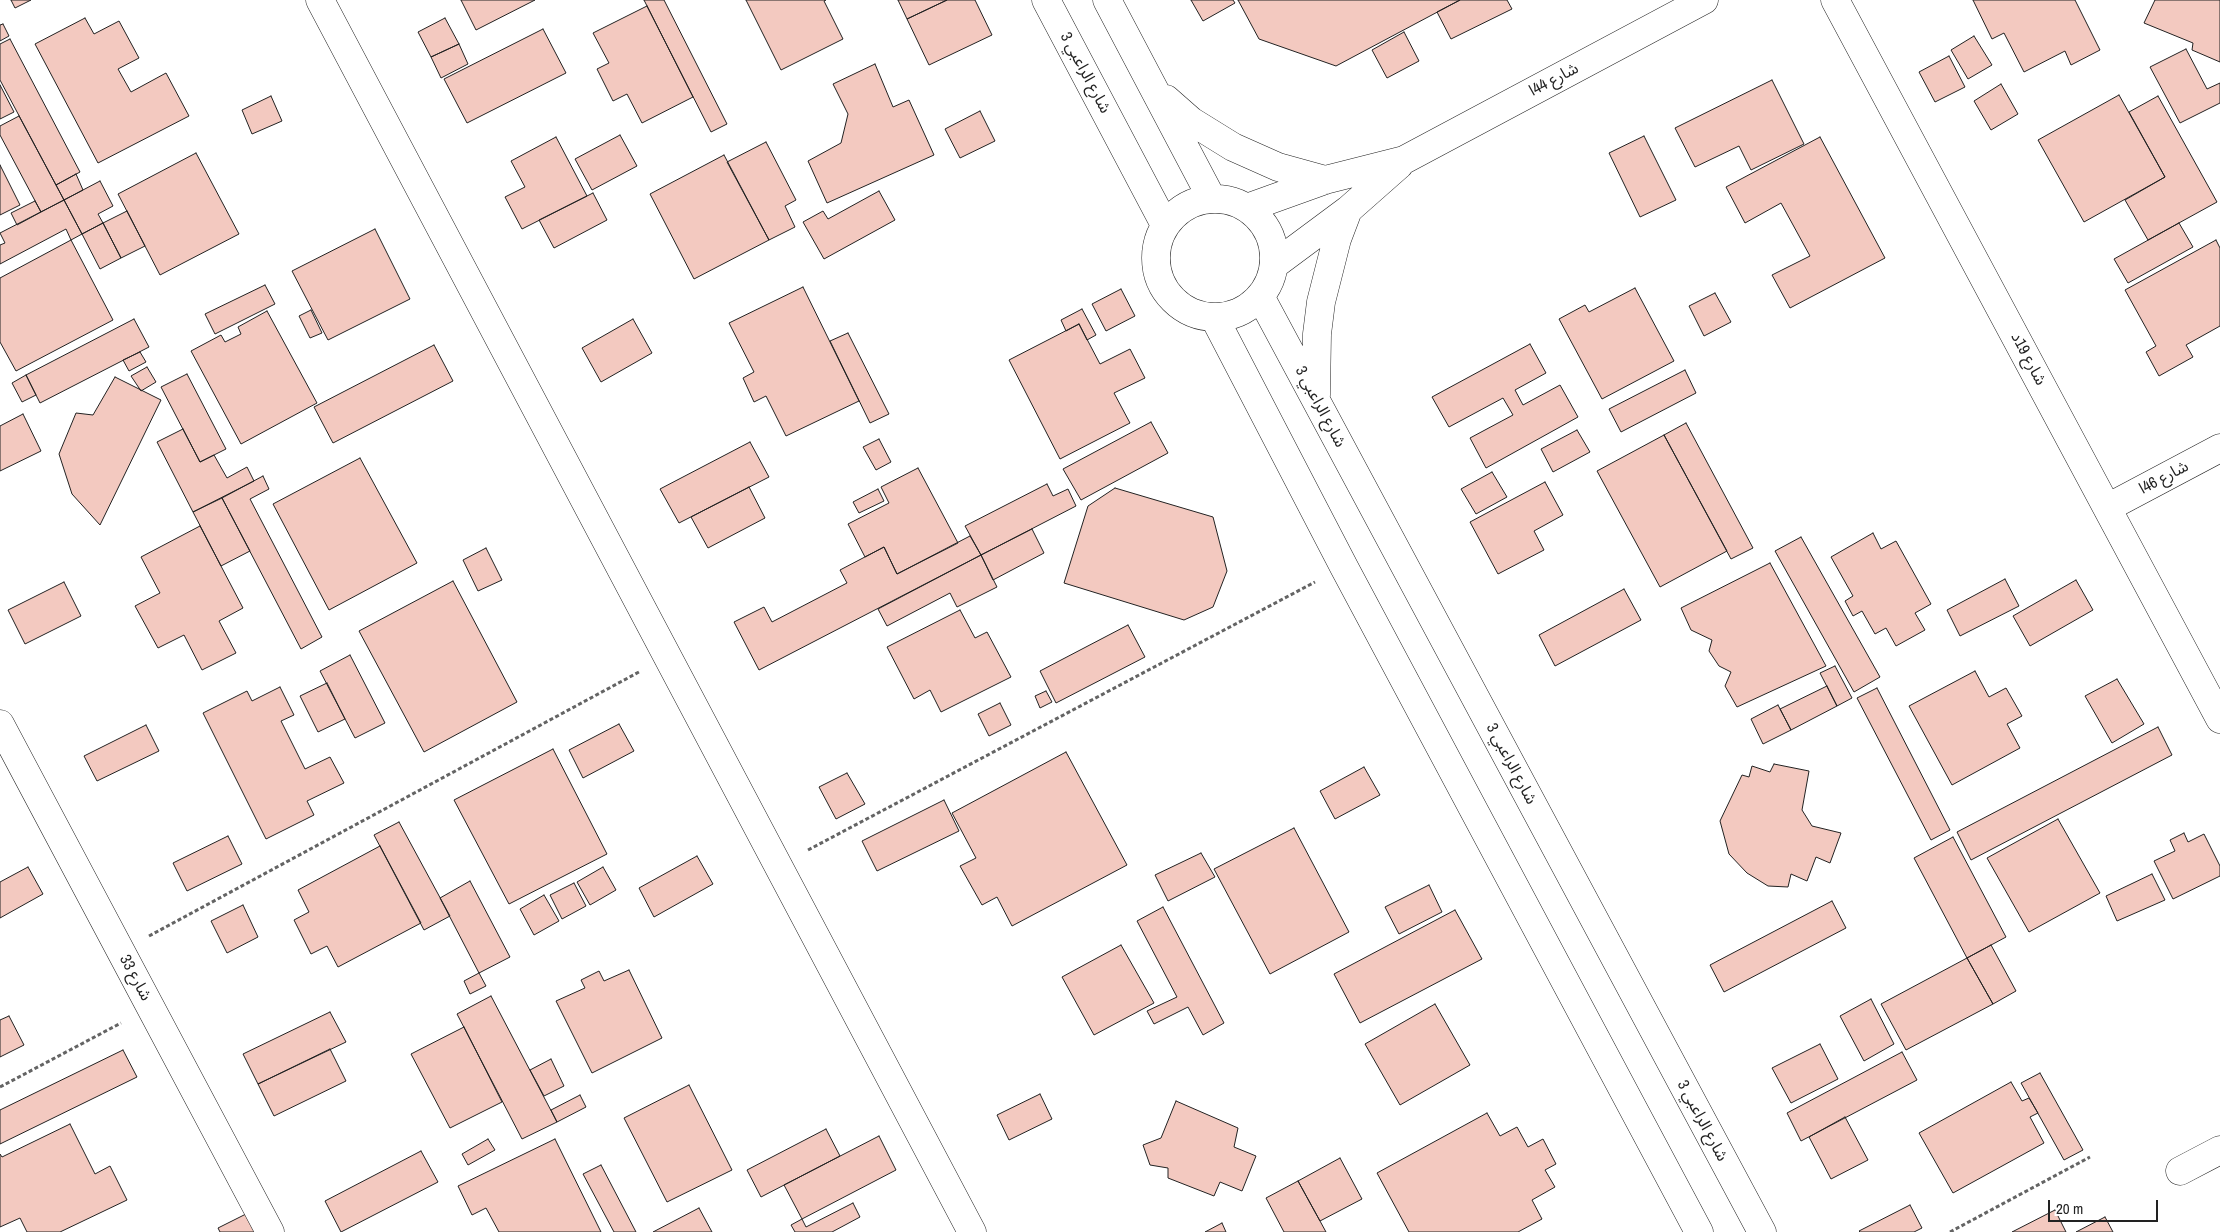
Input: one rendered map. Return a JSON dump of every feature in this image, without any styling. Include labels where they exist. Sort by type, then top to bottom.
[{"type":"street","points":[[320,0],[972,1232]]},
{"type":"street","name":"شارع الراعبي 3","points":[[1046,0],[1165,225]]},
{"type":"street","points":[[1107,0],[1212,198]]},
{"type":"street","name":"شارع 44ا","points":[[1274,265],[1348,210],[1404,160],[1704,0]]},
{"type":"street","name":"شارع 19د","points":[[1835,0],[2220,719]]},
{"type":"street","points":[[1154,88],[1191,121],[1233,147],[1278,167],[1325,180]]},
{"type":"street","name":"شارع 44ا","points":[[1246,208],[1325,180],[1404,160]]},
{"type":"street","points":[[1212,198],[1236,202],[1246,208],[1265,226],[1274,252],[1272,277],[1260,296],[1240,312],[1214,317],[1198,314],[1184,308],[1171,298],[1162,285],[1155,255],[1158,239],[1165,225],[1181,209],[1190,204],[1212,198]]},
{"type":"street","points":[[1316,399],[1316,334],[1321,302],[1337,239],[1348,210]]},
{"type":"street","name":"شارع الراعبي 3","points":[[1260,296],[1762,1232]]},
{"type":"street","points":[[1214,317],[1344,566],[1699,1232]]},
{"type":"street","name":"شارع 46ا","points":[[2107,508],[2220,448]]},
{"type":"street","name":"شارع 33","points":[[0,724],[270,1232]]},
{"type":"street","points":[[2180,1171],[2220,1150]]},
{"type":"path","points":[[778,866],[1344,566]]},
{"type":"path","points":[[121,951],[668,657]]},
{"type":"path","points":[[0,1087],[151,1007]]},
{"type":"path","points":[[1950,1232],[2090,1157]]},
{"type":"building","points":[[11,0],[31,0],[15,8]]},
{"type":"building","points":[[461,0],[535,0],[476,30]]},
{"type":"building","points":[[644,0],[664,0],[727,124],[711,132]]},
{"type":"building","points":[[746,0],[826,0],[824,1],[843,39],[781,70]]},
{"type":"building","points":[[898,0],[947,0],[907,19]]},
{"type":"building","points":[[947,0],[975,0],[992,35],[929,65],[907,19]]},
{"type":"building","points":[[1191,0],[1233,0],[1235,3],[1203,21]]},
{"type":"building","points":[[1238,0],[1460,0],[1336,66],[1259,39]]},
{"type":"building","points":[[1460,0],[1507,0],[1512,9],[1451,39],[1437,12]]},
{"type":"building","points":[[1973,0],[2075,0],[2100,50],[2071,65],[2065,51],[2024,72],[2004,33],[1992,39]]},
{"type":"building","points":[[2155,0],[2220,0],[2220,62],[2192,50],[2193,43],[2144,23]]},
{"type":"building","points":[[647,6],[693,97],[642,123],[627,94],[613,101],[597,69],[609,63],[593,33]]},
{"type":"building","points":[[85,18],[94,34],[119,21],[139,58],[118,69],[131,92],[166,73],[189,116],[98,163],[35,44]]},
{"type":"building","points":[[445,18],[459,44],[431,57],[418,32]]},
{"type":"building","points":[[3,24],[9,36],[0,41],[0,25]]},
{"type":"building","points":[[543,29],[566,73],[467,123],[444,79]]},
{"type":"building","points":[[1404,32],[1419,61],[1387,78],[1372,50]]},
{"type":"building","points":[[1974,36],[1992,65],[1968,79],[1951,50]]},
{"type":"building","points":[[10,39],[80,172],[56,185],[0,80],[0,44]]},
{"type":"building","points":[[459,44],[468,64],[441,78],[431,57]]},
{"type":"building","points":[[2186,49],[2207,89],[2220,83],[2220,103],[2180,123],[2150,67]]},
{"type":"building","points":[[1949,56],[1965,87],[1935,102],[1919,72]]},
{"type":"building","points":[[875,64],[893,107],[909,100],[934,155],[827,203],[808,161],[841,143],[848,114],[833,84]]},
{"type":"building","points":[[1772,80],[1804,144],[1751,170],[1739,146],[1695,167],[1675,128]]},
{"type":"building","points":[[2001,84],[2018,114],[1991,130],[1974,101]]},
{"type":"building","points":[[0,85],[14,112],[0,119]]},
{"type":"building","points":[[2119,95],[2165,177],[2084,222],[2038,140]]},
{"type":"building","points":[[271,96],[282,121],[252,134],[242,110]]},
{"type":"building","points":[[2158,96],[2217,202],[2148,240],[2125,200],[2165,177],[2129,112]]},
{"type":"building","points":[[980,111],[995,141],[960,158],[945,129]]},
{"type":"building","points":[[19,116],[64,200],[41,212],[0,135],[0,126]]},
{"type":"building","points":[[620,135],[637,166],[592,190],[575,159]]},
{"type":"building","points":[[1644,136],[1676,200],[1640,217],[1609,153]]},
{"type":"building","points":[[556,137],[587,196],[522,229],[505,197],[525,187],[511,161]]},
{"type":"building","points":[[1820,137],[1885,258],[1790,308],[1772,275],[1810,256],[1781,203],[1745,223],[1726,187]]},
{"type":"building","points":[[766,142],[796,200],[785,206],[795,227],[769,240],[727,162]]},
{"type":"building","points":[[196,153],[239,234],[160,275],[118,194]]},
{"type":"building","points":[[724,155],[769,240],[694,279],[650,194]]},
{"type":"building","points":[[0,165],[20,205],[0,215]]},
{"type":"building","points":[[76,174],[83,190],[64,200],[56,185]]},
{"type":"building","points":[[100,181],[113,206],[98,214],[103,223],[82,234],[64,200]]},
{"type":"building","points":[[879,191],[895,220],[824,259],[803,222],[823,211],[828,219]]},
{"type":"building","points":[[593,193],[607,220],[554,248],[539,220]]},
{"type":"building","points":[[64,200],[82,234],[71,240],[66,229],[0,264],[0,245],[5,243],[0,233]]},
{"type":"building","points":[[35,201],[41,212],[17,225],[11,213]]},
{"type":"building","points":[[127,211],[145,246],[121,258],[103,223]]},
{"type":"building","points":[[103,223],[121,258],[100,269],[82,234]]},
{"type":"building","points":[[2179,223],[2193,247],[2128,283],[2114,259]]},
{"type":"building","points":[[375,229],[410,299],[328,340],[292,271]]},
{"type":"building","points":[[71,240],[113,320],[16,371],[0,342],[0,278]]},
{"type":"building","points":[[2216,240],[2220,248],[2220,326],[2186,345],[2193,357],[2159,376],[2146,352],[2156,346],[2125,290]]},
{"type":"building","points":[[265,285],[275,304],[215,334],[205,314]]},
{"type":"building","points":[[803,287],[859,401],[786,436],[766,396],[754,402],[743,378],[754,372],[729,323]]},
{"type":"building","points":[[1635,288],[1674,361],[1602,399],[1559,319],[1585,305],[1589,312]]},
{"type":"building","points":[[1121,289],[1135,316],[1106,331],[1092,304]]},
{"type":"building","points":[[1715,293],[1731,322],[1704,336],[1689,306]]},
{"type":"building","points":[[1082,309],[1096,335],[1087,340],[1079,324],[1066,331],[1061,320]]},
{"type":"building","points":[[311,310],[322,333],[310,338],[299,316]]},
{"type":"building","points":[[267,311],[317,403],[241,444],[191,351],[221,335],[225,342],[241,334],[238,327]]},
{"type":"building","points":[[134,319],[149,347],[40,403],[26,375]]},
{"type":"building","points":[[633,319],[652,353],[601,382],[582,348]]},
{"type":"building","points":[[1079,324],[1100,364],[1130,349],[1145,378],[1114,393],[1130,423],[1060,459],[1009,360]]},
{"type":"building","points":[[848,333],[889,414],[870,423],[830,341]]},
{"type":"building","points":[[1530,344],[1546,373],[1515,390],[1523,405],[1560,385],[1578,417],[1486,468],[1470,438],[1513,415],[1503,398],[1449,427],[1432,397]]},
{"type":"building","points":[[434,345],[453,381],[333,443],[314,407]]},
{"type":"building","points":[[140,352],[146,362],[129,371],[123,360]]},
{"type":"building","points":[[147,367],[156,382],[141,391],[131,376]]},
{"type":"building","points":[[1685,370],[1696,393],[1621,432],[1609,409]]},
{"type":"building","points":[[187,374],[226,449],[200,462],[161,387]]},
{"type":"building","points":[[26,375],[36,395],[22,402],[12,383]]},
{"type":"building","points":[[115,377],[161,400],[100,525],[72,494],[59,454],[76,413],[93,415]]},
{"type":"building","points":[[23,414],[41,451],[0,471],[0,426]]},
{"type":"building","points":[[1151,422],[1168,453],[1081,500],[1063,469]]},
{"type":"building","points":[[1686,423],[1753,548],[1731,559],[1664,435]]},
{"type":"building","points":[[183,429],[200,462],[214,455],[227,478],[247,467],[254,481],[193,512],[157,442]]},
{"type":"building","points":[[1577,430],[1590,452],[1553,472],[1541,449]]},
{"type":"building","points":[[1664,435],[1727,551],[1660,587],[1597,471]]},
{"type":"building","points":[[879,439],[891,462],[876,470],[863,447]]},
{"type":"building","points":[[750,442],[769,477],[679,523],[660,489]]},
{"type":"building","points":[[360,458],[417,563],[329,610],[273,504]]},
{"type":"building","points":[[918,468],[958,543],[897,574],[884,547],[865,557],[848,524],[889,503],[881,487]]},
{"type":"building","points":[[1492,472],[1507,497],[1476,514],[1461,489]]},
{"type":"building","points":[[263,476],[269,489],[250,499],[322,637],[301,649],[222,498]]},
{"type":"building","points":[[1545,482],[1563,515],[1534,531],[1544,550],[1498,574],[1470,522]]},
{"type":"building","points":[[1047,484],[1053,496],[1068,489],[1076,506],[981,555],[965,526]]},
{"type":"building","points":[[749,487],[765,518],[708,548],[691,517]]},
{"type":"building","points":[[1115,488],[1213,517],[1227,571],[1213,607],[1184,620],[1064,583],[1088,506]]},
{"type":"building","points":[[878,489],[884,501],[859,513],[853,502]]},
{"type":"building","points":[[222,498],[250,551],[221,566],[193,512]]},
{"type":"building","points":[[200,526],[243,608],[219,621],[236,653],[202,670],[184,635],[158,648],[135,606],[160,593],[141,557]]},
{"type":"building","points":[[1032,529],[1044,553],[993,580],[981,555]]},
{"type":"building","points":[[1873,533],[1881,549],[1896,541],[1931,604],[1915,613],[1925,630],[1896,646],[1886,628],[1875,634],[1862,611],[1853,616],[1845,601],[1853,596],[1831,557]]},
{"type":"building","points":[[970,536],[981,555],[759,670],[734,622],[764,607],[772,622],[847,583],[840,570],[884,547],[897,574]]},
{"type":"building","points":[[1801,537],[1880,677],[1854,692],[1775,551]]},
{"type":"building","points":[[486,548],[502,580],[478,591],[463,560]]},
{"type":"building","points":[[981,555],[997,587],[957,607],[950,593],[887,626],[878,609]]},
{"type":"building","points":[[1770,563],[1826,666],[1737,707],[1725,686],[1731,672],[1719,666],[1709,651],[1712,640],[1691,630],[1681,608]]},
{"type":"building","points":[[2005,579],[2019,606],[1960,636],[1947,610]]},
{"type":"building","points":[[2076,580],[2093,610],[2030,646],[2013,616]]},
{"type":"building","points":[[453,581],[517,702],[424,752],[359,631]]},
{"type":"building","points":[[64,582],[81,616],[25,644],[8,610]]},
{"type":"building","points":[[1624,589],[1641,620],[1555,666],[1539,635]]},
{"type":"building","points":[[960,610],[975,638],[987,632],[1011,677],[941,712],[930,690],[914,699],[887,647]]},
{"type":"building","points":[[1128,625],[1145,657],[1056,703],[1040,671]]},
{"type":"building","points":[[350,655],[385,723],[355,738],[320,671]]},
{"type":"building","points":[[1835,666],[1852,698],[1837,706],[1820,673]]},
{"type":"building","points":[[1975,671],[1989,697],[2006,688],[2022,716],[2007,724],[2020,748],[1952,785],[1909,706]]},
{"type":"building","points":[[2117,679],[2144,724],[2112,743],[2085,696]]},
{"type":"building","points":[[327,683],[345,719],[318,732],[300,696]]},
{"type":"building","points":[[1827,686],[1837,706],[1791,730],[1780,709]]},
{"type":"building","points":[[280,687],[294,715],[281,721],[305,769],[330,757],[344,783],[307,801],[314,815],[266,839],[203,713],[247,691],[252,701]]},
{"type":"building","points":[[1877,688],[1950,830],[1931,840],[1857,698]]},
{"type":"building","points":[[1046,691],[1052,702],[1040,708],[1035,696]]},
{"type":"building","points":[[1000,703],[1011,725],[989,736],[978,714]]},
{"type":"building","points":[[1778,705],[1791,730],[1763,744],[1751,719]]},
{"type":"building","points":[[619,724],[634,751],[583,778],[569,750]]},
{"type":"building","points":[[146,725],[159,751],[97,781],[84,756]]},
{"type":"building","points":[[2158,727],[2172,755],[1971,860],[1957,832]]},
{"type":"building","points":[[553,749],[607,854],[509,904],[454,800]]},
{"type":"building","points":[[1066,752],[1127,865],[1012,926],[997,897],[982,905],[960,866],[976,858],[952,813]]},
{"type":"building","points":[[1774,764],[1809,771],[1802,810],[1812,826],[1841,833],[1830,863],[1816,857],[1807,881],[1791,874],[1788,887],[1768,886],[1747,873],[1729,854],[1720,821],[1742,775],[1749,777],[1752,766],[1770,772]]},
{"type":"building","points":[[1364,767],[1380,795],[1335,819],[1320,791]]},
{"type":"building","points":[[847,773],[865,804],[836,819],[819,787]]},
{"type":"building","points":[[944,800],[959,831],[877,871],[862,841]]},
{"type":"building","points":[[2058,819],[2100,893],[2029,932],[1987,858]]},
{"type":"building","points":[[399,822],[450,916],[424,930],[374,835]]},
{"type":"building","points":[[1294,828],[1349,932],[1270,974],[1214,869]]},
{"type":"building","points":[[2184,833],[2188,842],[2204,834],[2220,866],[2220,876],[2173,899],[2154,861],[2175,851],[2170,840]]},
{"type":"building","points":[[228,836],[242,864],[187,891],[173,863]]},
{"type":"building","points":[[1953,837],[2006,937],[1967,958],[1914,858]]},
{"type":"building","points":[[380,846],[421,923],[338,967],[327,946],[311,954],[294,920],[309,912],[298,890]]},
{"type":"building","points":[[1201,853],[1215,877],[1168,901],[1155,875]]},
{"type":"building","points":[[697,856],[713,884],[654,917],[639,888]]},
{"type":"building","points":[[28,867],[43,894],[0,918],[0,882]]},
{"type":"building","points":[[603,867],[616,890],[590,905],[577,882]]},
{"type":"building","points":[[2152,874],[2165,900],[2117,921],[2106,896]]},
{"type":"building","points":[[470,881],[510,957],[479,973],[440,898]]},
{"type":"building","points":[[574,883],[586,906],[562,919],[550,895]]},
{"type":"building","points":[[1429,885],[1442,912],[1399,934],[1385,907]]},
{"type":"building","points":[[544,895],[559,921],[534,935],[520,909]]},
{"type":"building","points":[[1832,901],[1846,928],[1724,992],[1710,965]]},
{"type":"building","points":[[243,905],[258,937],[227,953],[211,921]]},
{"type":"building","points":[[1163,907],[1224,1023],[1203,1035],[1188,1007],[1154,1024],[1147,1011],[1177,997],[1137,921]]},
{"type":"building","points":[[1455,910],[1482,959],[1360,1023],[1334,974]]},
{"type":"building","points":[[1121,945],[1154,1003],[1094,1035],[1062,977]]},
{"type":"building","points":[[1991,945],[2016,991],[1993,1004],[1967,958]]},
{"type":"building","points":[[1967,958],[1993,1004],[1906,1050],[1881,1004]]},
{"type":"building","points":[[629,970],[662,1038],[592,1073],[556,1001],[585,988],[581,980],[599,971],[604,981]]},
{"type":"building","points":[[479,973],[486,986],[470,994],[464,981]]},
{"type":"building","points":[[491,996],[557,1122],[522,1139],[457,1014]]},
{"type":"building","points":[[1871,999],[1894,1044],[1864,1061],[1840,1016]]},
{"type":"building","points":[[1435,1004],[1470,1065],[1400,1105],[1365,1044]]},
{"type":"building","points":[[330,1012],[346,1042],[258,1084],[243,1054]]},
{"type":"building","points":[[9,1016],[24,1045],[0,1057],[0,1020]]},
{"type":"building","points":[[464,1027],[502,1102],[450,1128],[411,1054]]},
{"type":"building","points":[[1820,1044],[1838,1079],[1791,1103],[1772,1068]]},
{"type":"building","points":[[330,1049],[346,1081],[274,1116],[258,1084]]},
{"type":"building","points":[[123,1050],[137,1077],[0,1144],[0,1110]]},
{"type":"building","points":[[1902,1052],[1917,1080],[1801,1141],[1787,1113]]},
{"type":"building","points":[[551,1059],[564,1086],[544,1096],[530,1070]]},
{"type":"building","points":[[2040,1073],[2083,1150],[2064,1160],[2021,1083]]},
{"type":"building","points":[[2011,1082],[2022,1101],[2029,1098],[2038,1113],[2030,1117],[2044,1143],[1953,1193],[1919,1133]]},
{"type":"building","points":[[689,1085],[732,1170],[667,1202],[624,1118]]},
{"type":"building","points":[[1040,1094],[1052,1119],[1009,1140],[997,1115]]},
{"type":"building","points":[[580,1095],[586,1107],[557,1122],[551,1110]]},
{"type":"building","points":[[1176,1101],[1238,1128],[1234,1147],[1256,1156],[1242,1191],[1220,1182],[1214,1196],[1168,1178],[1168,1168],[1150,1165],[1143,1145],[1161,1138]]},
{"type":"building","points":[[1487,1113],[1500,1136],[1517,1127],[1528,1147],[1543,1139],[1556,1164],[1545,1170],[1555,1187],[1532,1200],[1542,1219],[1518,1232],[1409,1232],[1377,1173]]},
{"type":"building","points":[[1845,1117],[1868,1160],[1831,1179],[1809,1137]]},
{"type":"building","points":[[70,1124],[95,1174],[110,1166],[127,1200],[60,1232],[27,1232],[20,1218],[0,1227],[0,1154],[2,1157]]},
{"type":"building","points":[[826,1129],[840,1156],[761,1197],[747,1170]]},
{"type":"building","points":[[879,1136],[896,1170],[802,1219],[784,1185]]},
{"type":"building","points":[[488,1139],[495,1150],[468,1165],[462,1154]]},
{"type":"building","points":[[555,1139],[601,1232],[499,1232],[486,1208],[472,1215],[458,1186]]},
{"type":"building","points":[[421,1151],[438,1182],[341,1232],[325,1201]]},
{"type":"building","points":[[1340,1158],[1362,1199],[1320,1221],[1298,1181]]},
{"type":"building","points":[[601,1165],[636,1232],[614,1232],[583,1174]]},
{"type":"building","points":[[1298,1181],[1326,1232],[1284,1232],[1266,1198]]},
{"type":"building","points":[[853,1203],[860,1217],[832,1232],[795,1232],[791,1225],[802,1219],[806,1227]]},
{"type":"building","points":[[1910,1205],[1922,1228],[1914,1232],[1859,1231]]},
{"type":"building","points":[[699,1208],[712,1232],[653,1232]]},
{"type":"building","points":[[2055,1210],[2066,1232],[2012,1232]]},
{"type":"building","points":[[248,1213],[258,1232],[220,1232],[218,1228]]},
{"type":"building","points":[[2105,1217],[2113,1232],[2076,1232]]},
{"type":"building","points":[[1222,1223],[1226,1232],[1205,1232]]}]
